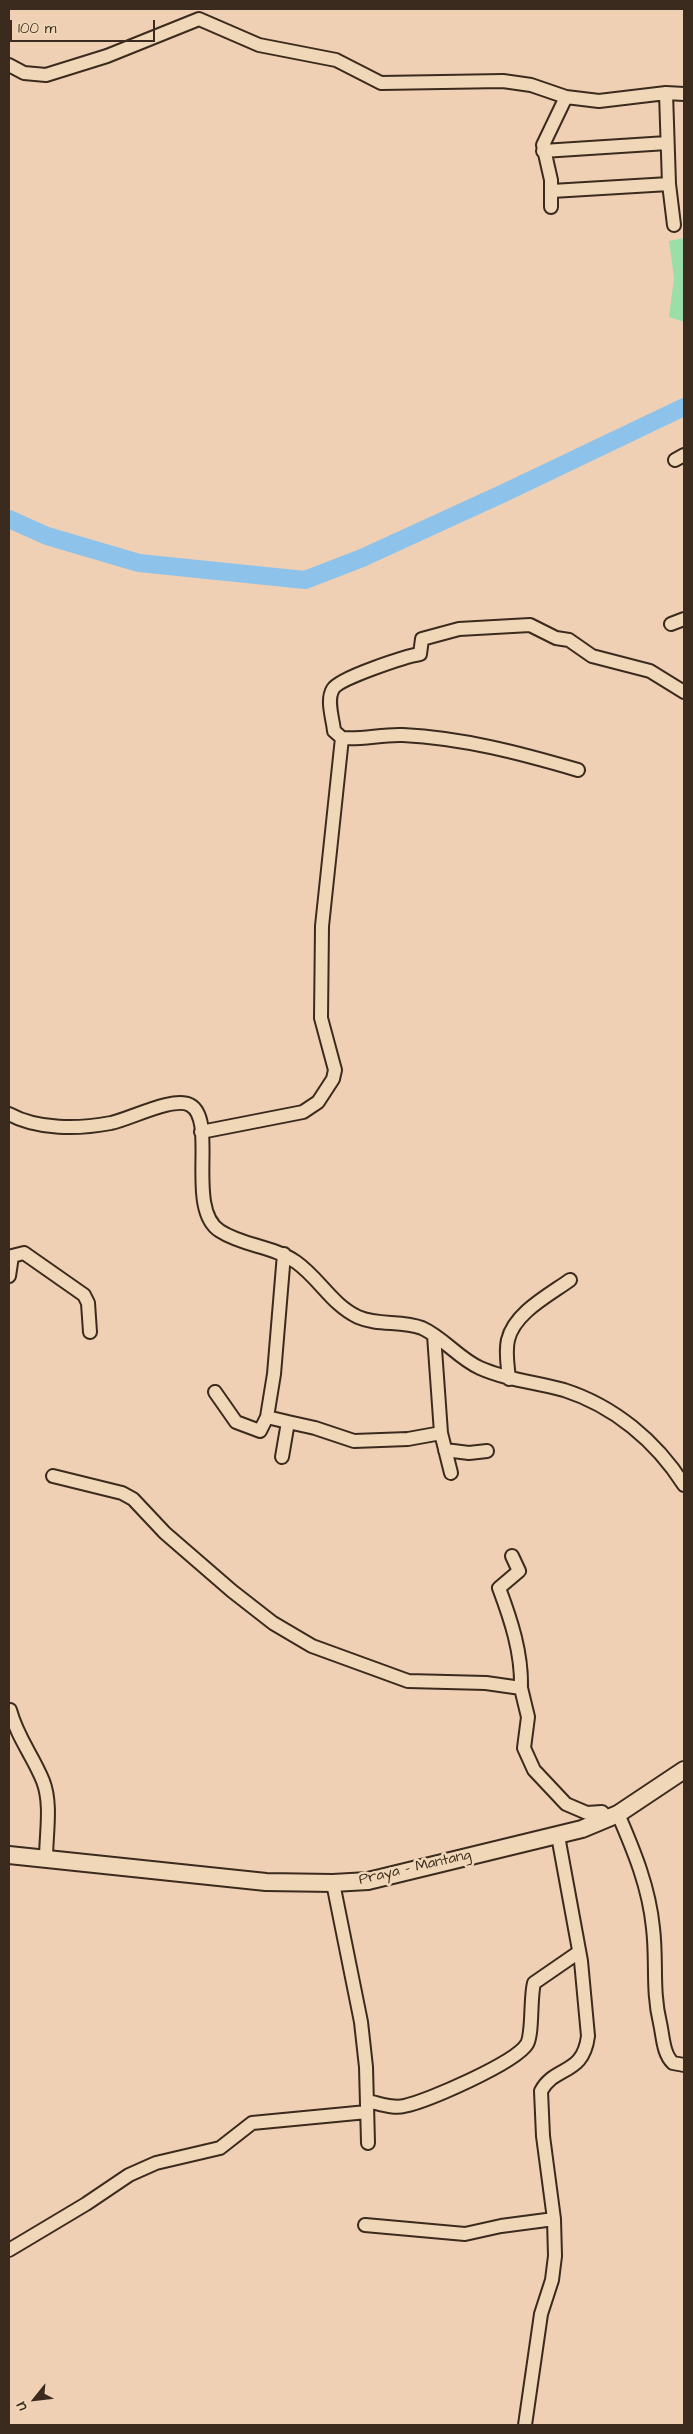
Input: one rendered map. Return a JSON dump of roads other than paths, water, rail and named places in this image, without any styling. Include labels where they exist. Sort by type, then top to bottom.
[{"type":"main road","name":"Praya - Mantang","points":[[9,1855],[266,1882],[333,1883],[368,1881],[558,1836],[613,1817],[684,1770]]},
{"type":"street","points":[[9,65],[24,73],[46,75],[107,56],[199,19],[260,45],[336,60],[359,70],[377,82],[503,81],[531,85],[566,97],[599,101],[666,93],[684,94]]},
{"type":"street","points":[[666,93],[669,184],[674,225]]},
{"type":"street","points":[[551,208],[552,191],[544,150],[546,140],[566,97]]},
{"type":"street","points":[[544,150],[667,143]]},
{"type":"street","points":[[552,191],[669,184]]},
{"type":"street","points":[[671,624],[684,619]]},
{"type":"street","points":[[578,770],[509,749],[445,740],[382,735],[358,739],[342,738],[334,731],[330,698],[337,684],[403,656],[420,654],[422,639],[459,629],[530,625],[556,638],[568,640],[592,656],[650,671],[684,692]]},
{"type":"street","points":[[201,1132],[303,1112],[318,1102],[333,1079],[334,1070],[321,1018],[322,926],[342,738]]},
{"type":"street","points":[[9,1114],[31,1124],[66,1127],[111,1123],[175,1103],[183,1102],[190,1104],[197,1112],[201,1132],[204,1202],[211,1225],[222,1233],[284,1254],[306,1270],[352,1314],[375,1322],[414,1326],[434,1335],[470,1364],[510,1379],[562,1390],[605,1408],[651,1443],[671,1464],[684,1485]]},
{"type":"street","points":[[9,1276],[12,1256],[24,1253],[84,1295],[88,1304],[90,1332]]},
{"type":"street","points":[[214,1392],[240,1424],[260,1431],[267,1417],[274,1374],[284,1254]]},
{"type":"street","points":[[510,1379],[506,1348],[510,1332],[524,1315],[570,1280]]},
{"type":"street","points":[[434,1335],[441,1433],[451,1473]]},
{"type":"street","points":[[267,1417],[316,1428],[354,1441],[408,1439],[441,1433]]},
{"type":"street","points":[[282,1457],[288,1422]]},
{"type":"street","points":[[445,1450],[487,1451]]},
{"type":"street","points":[[53,1476],[115,1491],[133,1498],[184,1551],[232,1591],[273,1623],[312,1646],[408,1681],[486,1683],[522,1688]]},
{"type":"street","points":[[512,1556],[519,1570],[499,1588],[515,1635],[522,1672],[522,1688],[528,1717],[524,1748],[534,1770],[566,1804],[587,1813],[604,1813],[613,1817],[638,1862],[650,1901],[654,1936],[653,1986],[666,2051],[673,2063],[684,2066]]},
{"type":"street","points":[[10,1710],[18,1736],[40,1774],[46,1791],[46,1859]]},
{"type":"street","points":[[525,2425],[541,2314],[554,2267],[554,2220],[543,2136],[541,2091],[548,2081],[576,2064],[587,2045],[588,2036],[579,1952],[558,1836]]},
{"type":"street","points":[[333,1883],[361,2022],[368,2143]]},
{"type":"street","points":[[9,2250],[134,2173],[156,2163],[220,2148],[252,2123],[367,2106],[398,2107],[422,2100],[464,2083],[519,2051],[528,2040],[534,1983],[547,1972],[579,1952]]},
{"type":"street","points":[[365,2225],[465,2234],[501,2226],[554,2220]]},
{"type":"waterway","points":[[9,519],[47,536],[139,563],[305,580],[362,558],[684,407]]}]
